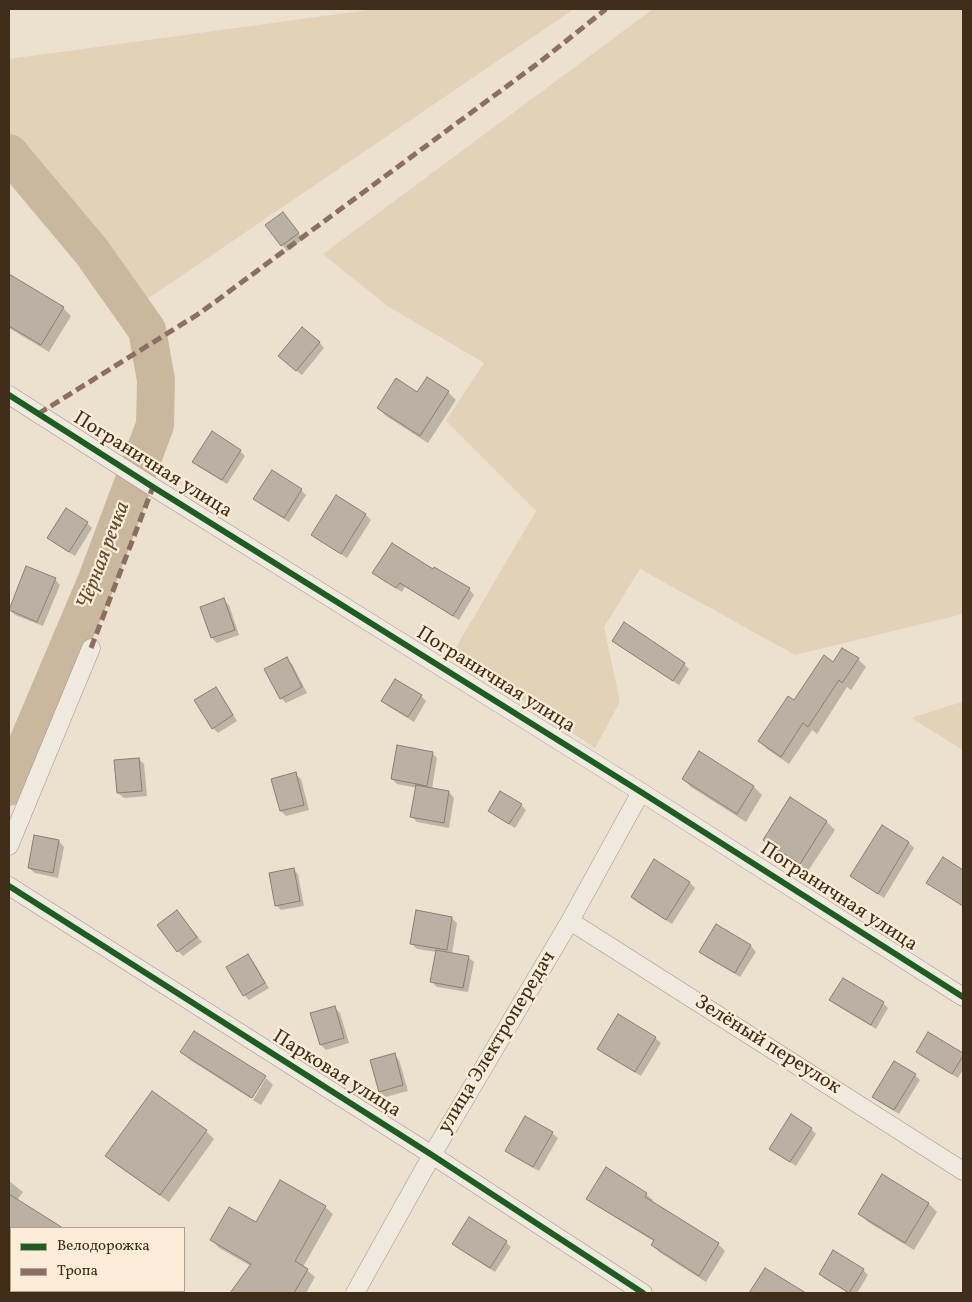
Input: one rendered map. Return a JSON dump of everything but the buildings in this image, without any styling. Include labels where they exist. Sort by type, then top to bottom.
[{"type":"street","name":"Пограничная улица","points":[[9,395],[641,792],[963,998]]},
{"type":"street","points":[[9,846],[91,648]]},
{"type":"street","name":"улица Электропередач","points":[[355,1293],[432,1155],[570,921],[641,792]]},
{"type":"street","name":"Парковая улица","points":[[9,886],[432,1155],[643,1293]]},
{"type":"street","name":"Зелёный переулок","points":[[570,921],[963,1171]]},
{"type":"shaded area","points":[[375,9],[574,9],[137,306],[32,195],[9,159],[9,59]]},
{"type":"shaded area","points":[[653,9],[963,9],[963,614],[795,655],[640,569],[604,627],[620,702],[595,748],[452,654],[536,511],[446,421],[484,363],[386,305],[323,254]]},
{"type":"shaded area","points":[[963,702],[963,750],[911,718],[955,704]]},
{"type":"waterway","name":"Чёрная речка","points":[[9,153],[92,252],[147,330],[156,380],[155,425],[96,582],[9,787]]},
{"type":"marked path","points":[[38,414],[200,313],[541,61],[606,9]]},
{"type":"marked path","points":[[91,648],[153,487]]},
{"type":"cycle path","points":[[9,395],[641,792],[963,997]]},
{"type":"cycle path","points":[[9,886],[432,1155],[643,1293]]}]
